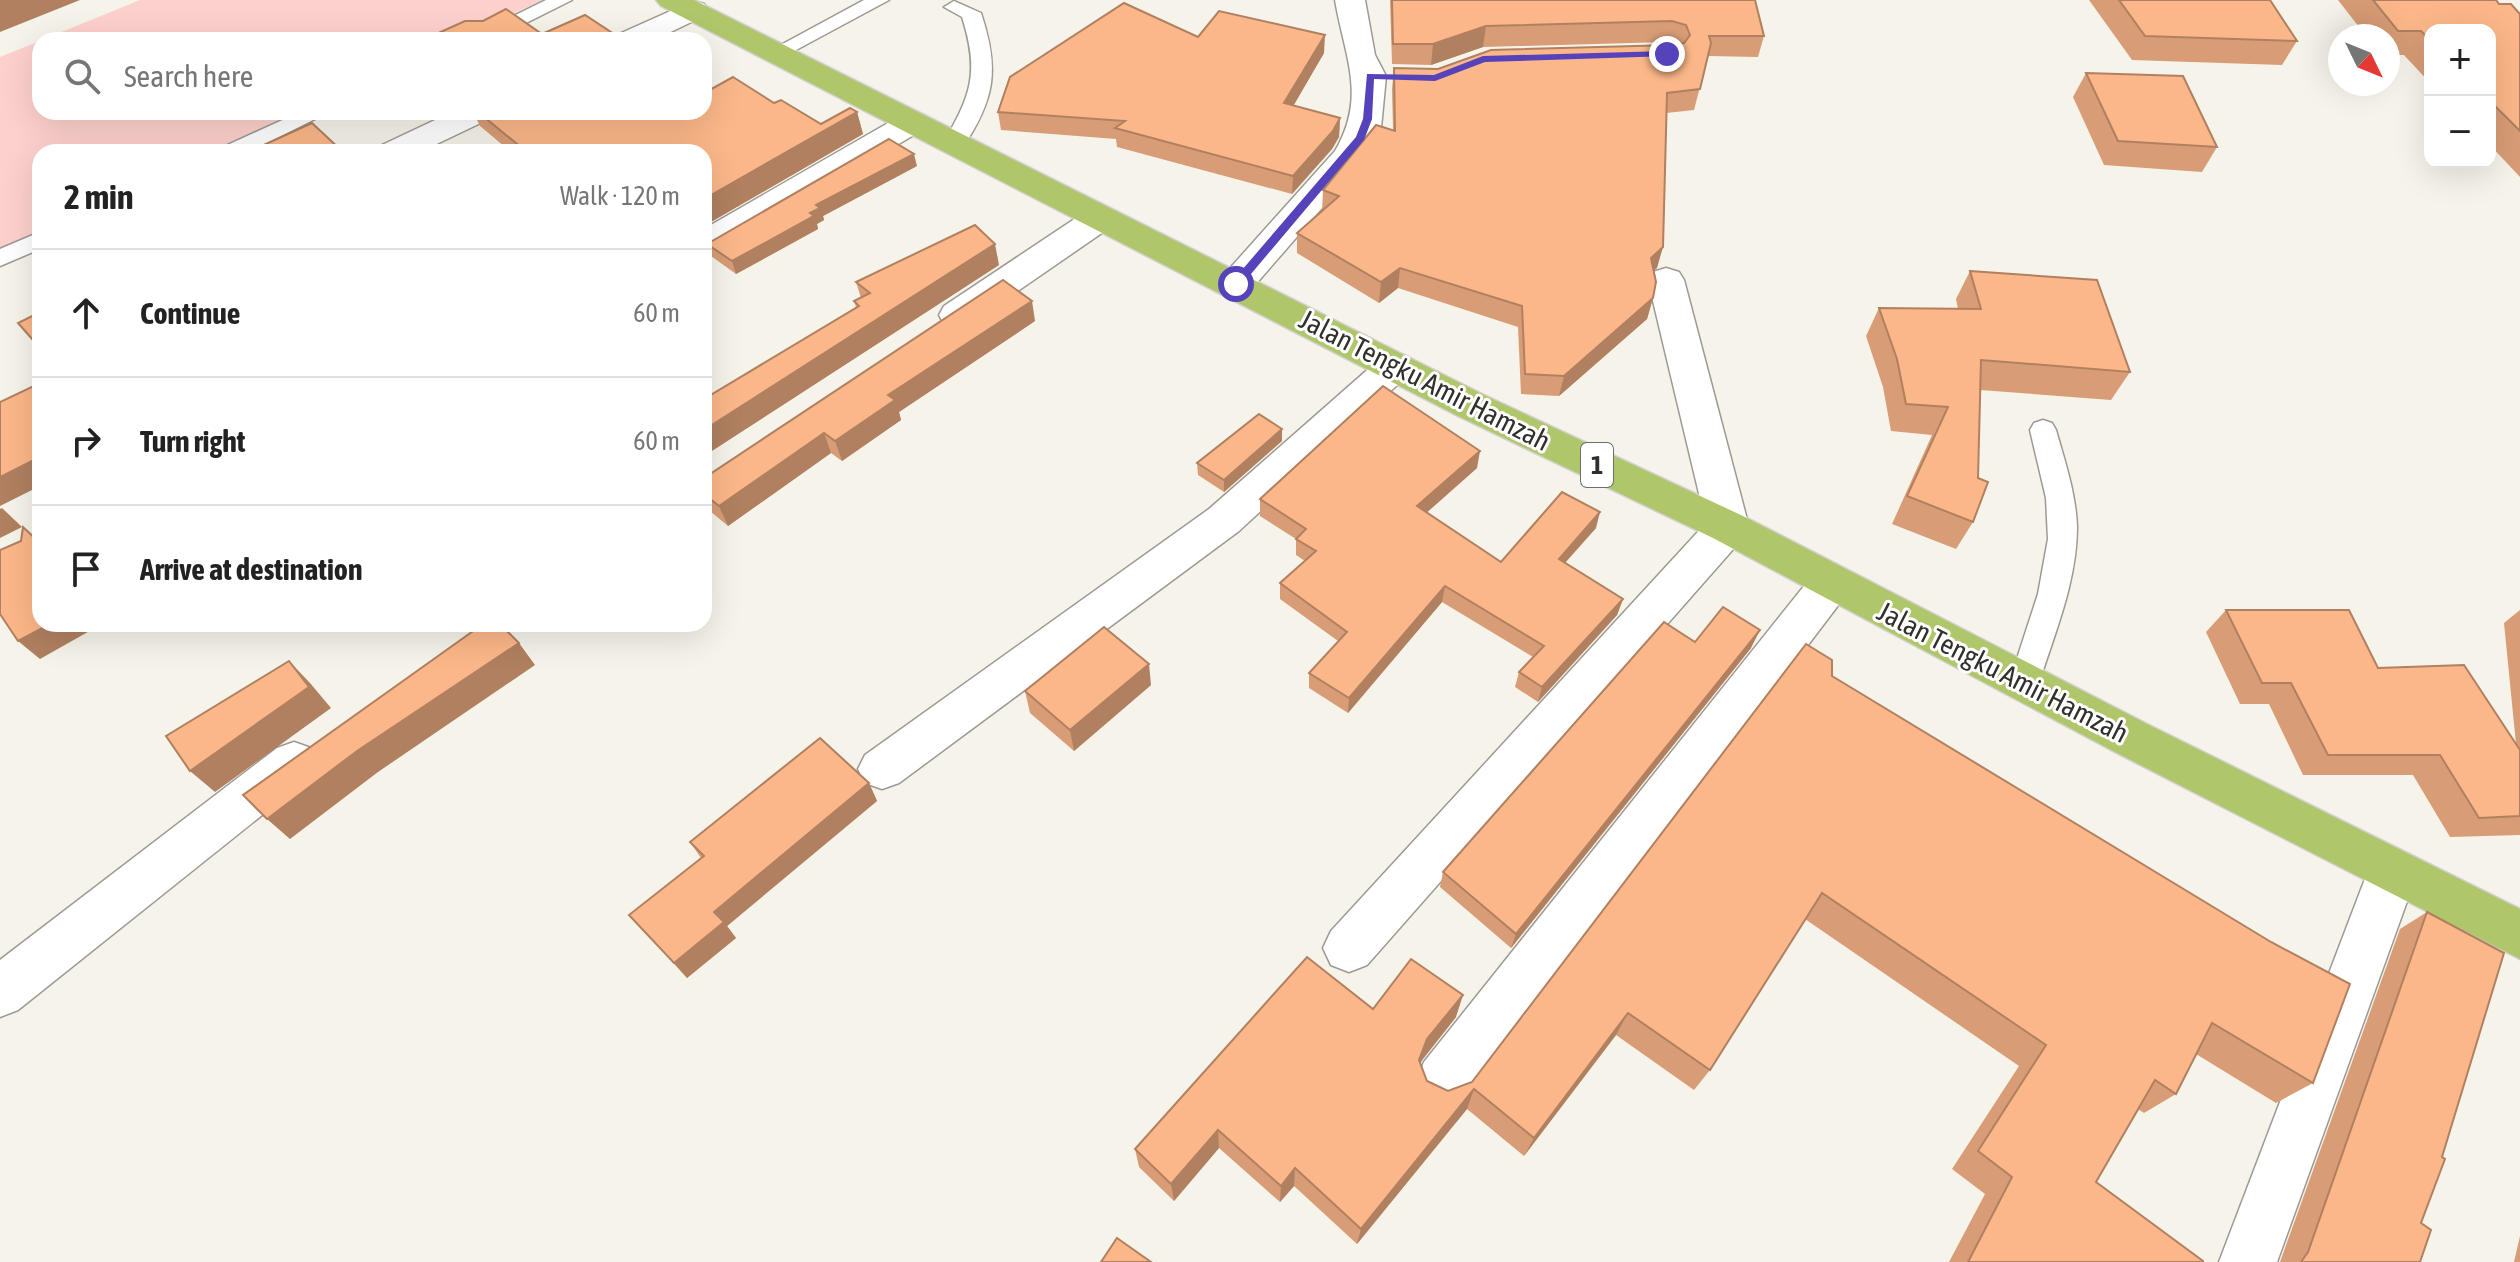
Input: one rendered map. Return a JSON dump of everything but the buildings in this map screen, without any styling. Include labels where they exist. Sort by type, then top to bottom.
[{"type":"highway","name":"Jalan Tengku Amir Hamzah","points":[[682,5],[953,145],[1395,366],[1728,527],[2024,683],[2520,935]]},
{"type":"street","points":[[1236,284],[1361,138],[1382,77],[1360,55],[1350,0]]},
{"type":"street","points":[[642,32],[682,5]]},
{"type":"street","points":[[411,144],[461,120]]},
{"type":"street","points":[[712,239],[913,122]]},
{"type":"street","points":[[934,331],[1100,218]]},
{"type":"street","points":[[1349,948],[1728,527],[1666,280]]},
{"type":"street","points":[[882,769],[1224,520],[1395,366]]},
{"type":"street","points":[[1443,1081],[1831,583]]},
{"type":"street","points":[[0,992],[326,740]]},
{"type":"street","points":[[2248,1262],[2393,871]]},
{"type":"lane","points":[[492,32],[562,0]]},
{"type":"lane","points":[[776,53],[879,0]]},
{"type":"lane","points":[[953,145],[977,104],[985,78],[984,52],[971,13],[954,7]]},
{"type":"lane","points":[[248,144],[301,120]]},
{"type":"lane","points":[[0,258],[32,244]]},
{"type":"lane","points":[[2024,683],[2057,572],[2062,537],[2060,499],[2043,430]]},
{"type":"shaded area","points":[[140,0],[543,0],[473,32],[62,32]]},
{"type":"shaded area","points":[[32,44],[32,120],[282,120],[229,144],[32,144],[32,235],[0,249],[0,57]]},
{"type":"route","points":[[1236,284],[1349,156],[1361,138],[1367,119],[1370,76],[1435,78],[1483,59],[1667,54]]}]
